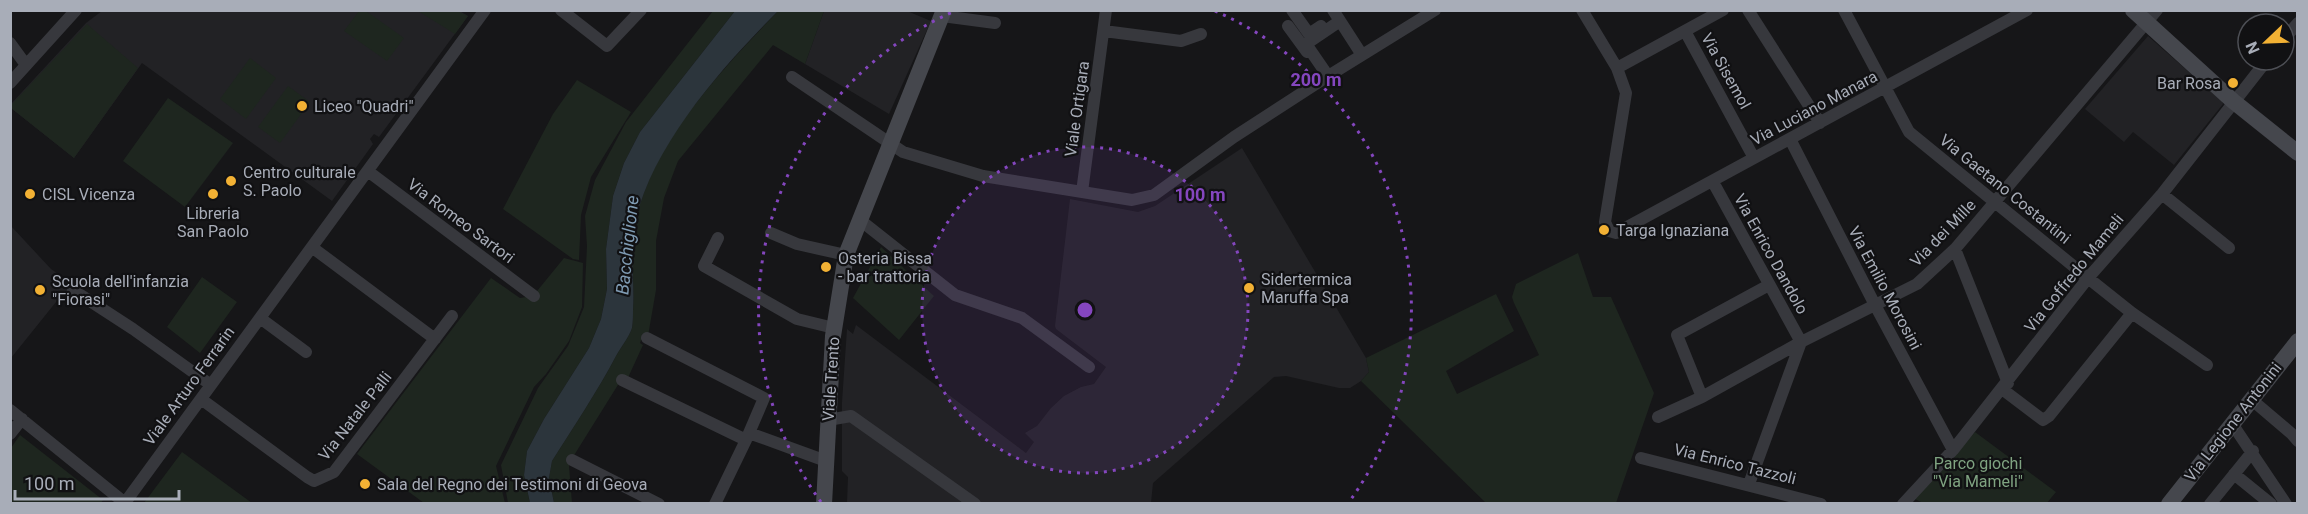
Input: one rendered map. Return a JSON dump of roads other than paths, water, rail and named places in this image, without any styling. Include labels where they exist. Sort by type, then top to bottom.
[{"type":"main road","points":[[2133,10],[2152,17],[2233,101],[2298,153]]},
{"type":"main road","name":"Viale Trento","points":[[824,504],[834,328],[846,255],[943,13]]},
{"type":"main road","name":"Via Legione Antonini","points":[[2169,504],[2234,425],[2298,341]]},
{"type":"street","points":[[10,83],[76,10]]},
{"type":"street","name":"Viale Arturo Ferrarin","points":[[125,503],[369,172],[485,10]]},
{"type":"street","points":[[561,10],[607,46],[640,10]]},
{"type":"street","name":"Viale Ortigara","points":[[1082,192],[1106,10]]},
{"type":"street","points":[[1292,10],[1309,34],[1337,16]]},
{"type":"street","points":[[792,77],[903,152],[983,176],[1132,200],[1154,195],[1234,137],[1326,77],[1436,10]]},
{"type":"street","points":[[1582,10],[1617,68],[1723,10]]},
{"type":"street","points":[[1748,10],[1820,123]]},
{"type":"street","name":"Via Gaetano Costantini","points":[[1844,10],[1909,132],[2132,313],[2206,365]]},
{"type":"street","name":"Via Luciano Manara","points":[[1617,68],[1626,93],[1605,222],[1609,231],[1616,233],[1886,89],[2027,10]]},
{"type":"street","points":[[943,13],[995,23]]},
{"type":"street","points":[[1337,16],[1362,55]]},
{"type":"street","points":[[1326,77],[1306,44],[1337,16]]},
{"type":"street","name":"Via dei Mille","points":[[1658,417],[1702,397],[1801,342],[1917,284],[1955,249],[2152,17]]},
{"type":"street","points":[[1288,26],[1326,77]]},
{"type":"street","points":[[1104,31],[1181,41],[1201,34]]},
{"type":"street","name":"Via Sisemol","points":[[1685,31],[1754,158]]},
{"type":"street","points":[[10,43],[26,65]]},
{"type":"street","name":"Via Goffredo Mameli","points":[[1903,504],[1953,450],[2088,278],[2162,194],[2256,72]]},
{"type":"street","name":"Via Emilio Morosini","points":[[1790,139],[1953,450]]},
{"type":"street","name":"Via Romeo Sartori","points":[[369,172],[534,296]]},
{"type":"street","name":"Via Enrico Dandolo","points":[[1713,182],[1801,342]]},
{"type":"street","points":[[2162,194],[2229,248]]},
{"type":"street","points":[[860,220],[955,295],[1022,318],[1089,367]]},
{"type":"street","points":[[771,233],[797,243],[846,255]]},
{"type":"street","points":[[718,238],[704,266],[797,319],[834,328]]},
{"type":"street","points":[[313,248],[435,339],[452,316]]},
{"type":"street","points":[[1955,249],[2005,386],[2043,420],[2049,416],[2132,313]]},
{"type":"street","points":[[1702,397],[1677,334],[1769,285]]},
{"type":"street","points":[[73,290],[133,329],[211,385]]},
{"type":"street","points":[[260,318],[306,352]]},
{"type":"street","points":[[647,338],[764,398],[718,503]]},
{"type":"street","name":"Via Natale Palli","points":[[201,399],[314,480],[334,472],[435,339]]},
{"type":"street","points":[[1749,484],[1801,342]]},
{"type":"street","points":[[622,380],[748,437],[826,461]]},
{"type":"street","points":[[2252,400],[2298,441]]},
{"type":"street","points":[[10,410],[125,503]]},
{"type":"street","points":[[828,420],[852,416],[975,504]]},
{"type":"street","points":[[10,434],[22,419]]},
{"type":"street","points":[[2234,425],[2286,504]]},
{"type":"street","points":[[2210,504],[2253,451]]},
{"type":"street","name":"Via Enrico Tazzoli","points":[[1641,458],[1821,504]]},
{"type":"street","points":[[572,460],[659,504]]},
{"type":"street","points":[[2234,474],[2271,504]]},
{"type":"water","name":"Bacchiglione","points":[[735,11],[778,11],[714,81],[675,134],[658,162],[645,190],[634,230],[632,328],[552,461],[549,478],[554,503],[530,503],[524,475],[527,451],[544,419],[589,348],[601,319],[607,289],[606,249],[613,196],[624,163],[640,132]]},
{"type":"place","name":"Bar Rosa","points":[[2233,83]]},
{"type":"place","name":"Liceo \"Quadri\"","points":[[302,106]]},
{"type":"place","name":"Centro culturale S. Paolo","points":[[231,181]]},
{"type":"place","name":"CISL Vicenza","points":[[30,194]]},
{"type":"place","name":"Libreria San Paolo","points":[[213,194]]},
{"type":"place","name":"Targa Ignaziana","points":[[1604,230]]},
{"type":"place","name":"Osteria Bissa - bar trattoria","points":[[826,267]]},
{"type":"place","name":"Sidertermica Maruffa Spa","points":[[1249,288]]},
{"type":"place","name":"Scuola dell'infanzia \"Fiorasi\"","points":[[40,290]]},
{"type":"place","name":"Sala del Regno dei Testimoni di Geova","points":[[365,484]]},
{"type":"park label","name":"Parco giochi \"Via Mameli\"","points":[[1978,472]]}]
